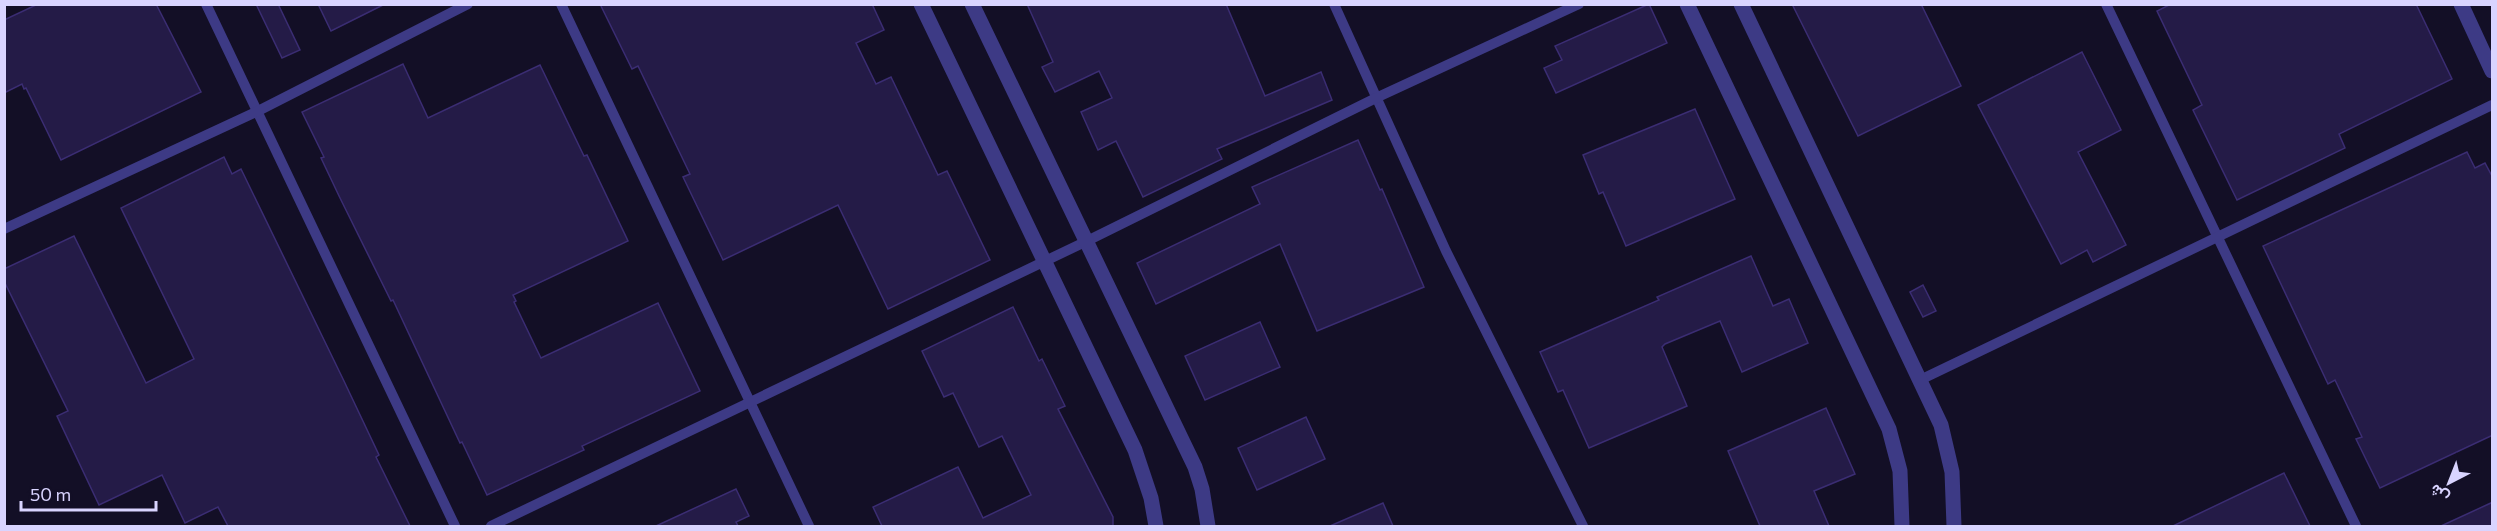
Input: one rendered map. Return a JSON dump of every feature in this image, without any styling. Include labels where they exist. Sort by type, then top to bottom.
[{"type":"street","points":[[921,4],[1135,450],[1151,498],[1156,526]]},
{"type":"street","points":[[972,4],[1195,467],[1202,489],[1208,526]]},
{"type":"street","points":[[1687,4],[1889,429],[1900,471],[1904,514],[1902,526]]},
{"type":"street","points":[[1741,4],[1941,425],[1952,472],[1954,526]]},
{"type":"street","points":[[2461,4],[2493,71]]},
{"type":"lane","points":[[206,4],[455,526]]},
{"type":"lane","points":[[4,229],[258,111],[468,4]]},
{"type":"lane","points":[[561,4],[809,526]]},
{"type":"lane","points":[[1334,4],[1446,250],[1583,526]]},
{"type":"lane","points":[[491,526],[1044,262],[1378,97],[1579,4]]},
{"type":"lane","points":[[2106,4],[2356,526]]},
{"type":"lane","points":[[1920,380],[2493,105]]},
{"type":"building","points":[[38,4],[156,4],[201,92],[61,160],[26,88],[24,89],[22,84],[4,93],[4,20]]},
{"type":"building","points":[[256,4],[278,4],[300,50],[282,58]]},
{"type":"building","points":[[318,4],[385,4],[331,31]]},
{"type":"building","points":[[600,4],[872,4],[884,30],[856,43],[876,84],[891,77],[938,175],[947,171],[990,260],[888,309],[838,205],[723,260],[683,177],[690,174],[638,66],[632,69]]},
{"type":"building","points":[[1027,4],[1226,4],[1265,96],[1321,72],[1332,100],[1217,149],[1222,159],[1143,197],[1116,141],[1098,150],[1081,112],[1112,98],[1099,71],[1055,92],[1042,67],[1053,62]]},
{"type":"building","points":[[1649,4],[1667,43],[1556,93],[1544,68],[1562,60],[1555,46]]},
{"type":"building","points":[[1792,4],[1921,4],[1961,86],[1858,136]]},
{"type":"building","points":[[2171,4],[2416,4],[2452,79],[2339,134],[2345,148],[2237,200],[2193,110],[2202,105],[2157,11]]},
{"type":"building","points":[[2082,52],[2121,130],[2078,152],[2126,245],[2093,262],[2087,250],[2061,264],[1978,105]]},
{"type":"building","points":[[403,64],[428,118],[540,65],[628,241],[513,295],[516,301],[514,302],[537,350],[541,358],[658,303],[700,391],[582,446],[584,450],[487,495],[393,300],[391,301],[340,198],[321,158],[324,157],[302,112]]},
{"type":"building","points":[[1695,109],[1735,199],[1626,246],[1603,192],[1599,194],[1583,155]]},
{"type":"building","points":[[1358,140],[1380,190],[1382,189],[1424,287],[1317,331],[1280,244],[1156,304],[1137,263],[1260,204],[1252,187]]},
{"type":"building","points":[[2467,152],[2475,168],[2485,163],[2493,178],[2493,435],[2380,488],[2356,439],[2362,437],[2335,380],[2328,384],[2263,246]]},
{"type":"building","points":[[224,157],[232,174],[241,169],[379,455],[376,457],[410,526],[228,526],[218,507],[185,523],[162,475],[99,505],[57,416],[68,411],[4,281],[4,269],[74,236],[146,383],[194,359],[121,208]]},
{"type":"building","points":[[1751,256],[1773,306],[1789,299],[1808,343],[1742,372],[1720,321],[1665,344],[1662,347],[1687,406],[1589,448],[1563,390],[1558,392],[1540,352],[1659,300],[1657,297]]},
{"type":"building","points":[[1923,285],[1936,311],[1923,317],[1910,292]]},
{"type":"building","points":[[1013,307],[1039,361],[1042,359],[1065,406],[1058,409],[1113,517],[1113,526],[882,526],[873,507],[958,467],[983,518],[1031,495],[1002,436],[979,447],[953,393],[944,397],[922,351]]},
{"type":"building","points":[[1260,322],[1280,367],[1205,400],[1185,356]]},
{"type":"building","points":[[1826,408],[1855,474],[1814,491],[1829,526],[1760,526],[1728,451]]},
{"type":"building","points":[[1306,417],[1325,459],[1257,490],[1238,448]]},
{"type":"building","points":[[2284,473],[2310,526],[2173,526]]},
{"type":"building","points":[[736,489],[749,516],[736,522],[738,526],[656,526]]},
{"type":"building","points":[[2493,502],[2493,526],[2441,526]]},
{"type":"building","points":[[1383,503],[1393,526],[1330,526]]}]
